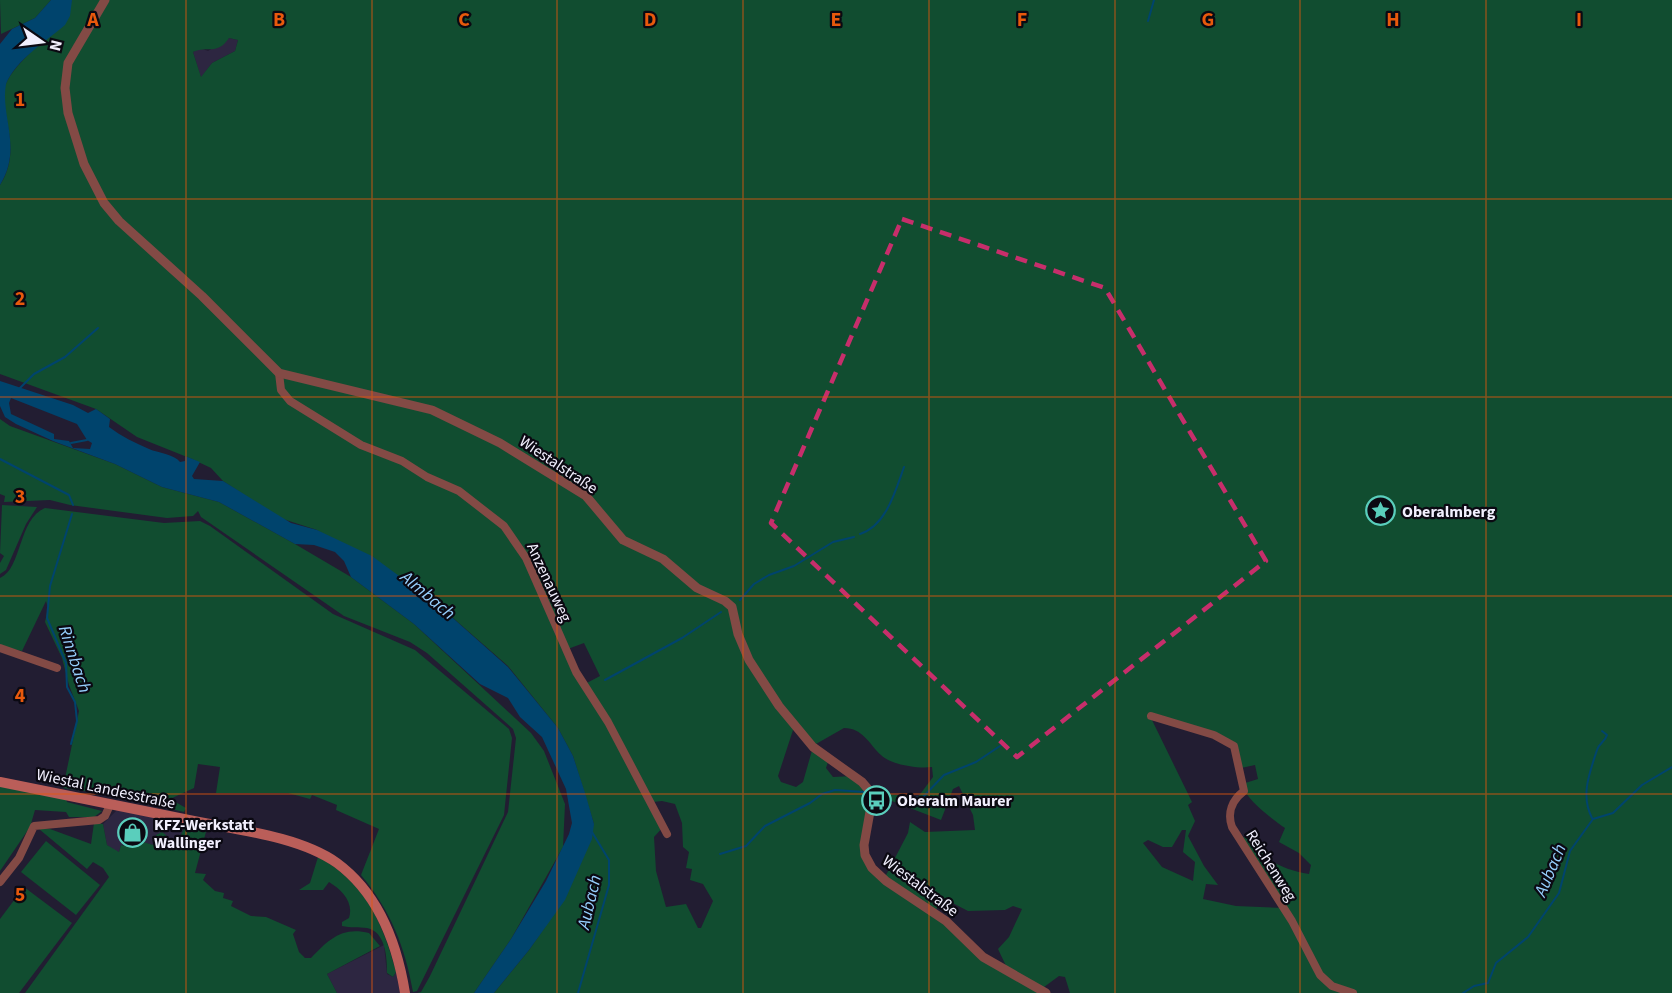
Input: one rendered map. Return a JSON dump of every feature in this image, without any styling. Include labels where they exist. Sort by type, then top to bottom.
[{"type":"main road","name":"Wiestal Landesstraße","points":[[0,782],[273,838],[301,846],[335,862],[367,891],[382,915],[398,960],[405,993]]},
{"type":"street","points":[[105,0],[68,63],[65,87],[74,138],[93,186],[119,220],[202,296],[279,373]]},
{"type":"street","name":"Anzenauweg","points":[[279,373],[281,390],[290,401],[361,445],[402,461],[427,477],[459,491],[494,517],[511,535],[526,558],[576,672],[608,722],[667,834]]},
{"type":"street","name":"Wiestalstraße","points":[[279,373],[432,410],[500,443],[586,496],[623,540],[663,559],[697,588],[725,601],[732,608],[738,634],[749,660],[784,713],[813,747],[862,782],[873,795],[864,845],[865,855],[872,868],[886,881],[946,921],[983,957],[1046,993]]},
{"type":"street","points":[[0,648],[57,668]]},
{"type":"street","name":"Reichenweg","points":[[1151,716],[1214,735],[1234,746],[1244,791],[1237,797],[1230,811],[1232,827],[1292,921],[1320,975],[1332,986],[1353,993]]},
{"type":"street","points":[[0,882],[21,856],[34,826],[99,820],[105,816],[110,805]]},
{"type":"highlighted area","points":[[902,219],[1105,288],[1266,561],[1017,757],[771,523]]},
{"type":"shaded area","points":[[229,38],[238,40],[235,51],[212,63],[201,78],[193,52],[200,48],[208,51]]},
{"type":"shaded area","points":[[117,810],[187,824],[172,850],[168,848],[166,835],[153,845],[140,842],[139,846],[121,845],[119,852],[107,845],[103,824]]},
{"type":"shaded area","points":[[384,945],[387,974],[393,977],[396,972],[400,993],[337,993],[327,974]]},
{"type":"green space","points":[[0,0],[51,0],[35,18],[1,34]]},
{"type":"green space","points":[[72,0],[1672,0],[1672,993],[1070,993],[1065,977],[1059,976],[1044,987],[1046,993],[494,993],[545,927],[594,824],[573,756],[558,728],[508,666],[437,604],[317,530],[280,518],[223,481],[211,468],[137,437],[96,409],[0,374],[0,185],[10,159],[4,98],[5,86],[10,75],[60,22]],"holes":[[[229,38],[238,40],[235,51],[212,63],[201,77],[193,52],[220,47]],[[584,643],[600,676],[583,685],[565,650]],[[1151,718],[1230,743],[1241,768],[1255,765],[1258,779],[1242,784],[1244,790],[1260,808],[1285,828],[1279,842],[1299,853],[1311,865],[1309,874],[1276,864],[1258,848],[1253,840],[1237,835],[1283,908],[1236,906],[1203,899],[1206,884],[1218,885],[1204,866],[1188,836],[1195,821],[1188,805],[1192,802]],[[794,727],[813,747],[803,782],[796,787],[781,782],[778,776]],[[844,728],[856,731],[865,737],[881,755],[891,761],[913,767],[932,767],[933,777],[918,797],[886,794],[884,798],[941,820],[953,789],[959,786],[973,815],[975,830],[925,832],[910,822],[908,833],[884,879],[865,855],[873,795],[854,776],[833,777],[826,768],[828,762],[816,744]],[[662,801],[675,804],[682,823],[683,847],[689,852],[686,868],[692,869],[690,880],[703,884],[713,901],[701,928],[698,928],[686,904],[666,907],[656,871],[654,837],[663,827],[653,802]],[[1182,830],[1186,830],[1183,852],[1195,862],[1193,881],[1162,867],[1143,843],[1148,840],[1163,847],[1172,847]],[[943,898],[968,911],[1005,910],[1013,906],[1022,909],[1009,937],[998,949],[1008,970],[975,950],[934,913]]]},
{"type":"green space","points":[[0,419],[10,426],[115,464],[162,487],[219,502],[351,577],[414,624],[531,733],[544,751],[565,804],[563,847],[511,939],[474,993],[417,993],[421,992],[430,976],[508,812],[516,738],[513,729],[427,653],[410,642],[344,616],[201,517],[198,511],[193,516],[167,518],[70,505],[50,500],[4,502],[5,496],[0,494]]},
{"type":"green space","points":[[2,505],[37,507],[26,524],[6,570],[0,574],[0,563],[4,556],[0,553]]},
{"type":"green space","points":[[45,508],[164,523],[200,521],[333,614],[415,650],[509,729],[512,738],[504,815],[417,991],[413,992],[406,960],[389,916],[361,875],[379,829],[336,810],[337,805],[312,795],[310,799],[288,793],[216,793],[220,767],[198,764],[194,788],[170,799],[186,808],[184,812],[112,795],[63,788],[79,711],[62,658],[45,622],[48,608],[46,601],[22,651],[0,646],[0,578],[13,565],[30,522]]},
{"type":"green space","points":[[0,785],[66,799],[67,802],[102,811],[94,817],[69,817],[66,812],[35,810],[30,827],[0,871]]},
{"type":"green space","points":[[94,823],[103,824],[107,845],[119,852],[121,845],[125,846],[126,843],[139,846],[140,841],[153,845],[156,835],[162,832],[166,835],[168,848],[172,850],[187,824],[207,828],[195,873],[206,874],[203,880],[215,891],[224,893],[223,898],[233,901],[231,906],[251,916],[266,917],[296,930],[293,934],[299,952],[305,958],[311,958],[336,936],[351,931],[369,933],[380,946],[327,974],[337,993],[25,993],[109,877],[103,868],[93,862],[87,869],[39,829],[50,829],[91,844]]},
{"type":"green space","points":[[46,841],[100,885],[76,915],[21,872]]},
{"type":"green space","points":[[318,857],[348,879],[370,906],[391,954],[396,972],[393,977],[387,973],[387,960],[382,940],[373,930],[342,926],[342,922],[349,918],[350,907],[346,897],[338,889],[329,882],[323,890],[299,890],[310,883]]},
{"type":"green space","points":[[24,887],[72,923],[19,993],[0,993],[0,919]]},
{"type":"water","points":[[51,0],[72,0],[70,16],[65,25],[24,59],[6,84],[10,158],[0,185],[0,44],[12,29],[35,18]]},
{"type":"water","points":[[0,381],[73,405],[88,413],[96,409],[110,419],[109,427],[133,442],[170,455],[180,462],[185,461],[185,456],[200,462],[192,476],[194,479],[223,481],[291,523],[317,530],[372,556],[437,604],[508,667],[558,728],[573,756],[594,824],[592,839],[565,900],[494,993],[474,993],[511,939],[546,881],[572,823],[566,789],[542,737],[520,717],[508,698],[480,684],[414,624],[351,577],[344,561],[335,552],[314,545],[295,544],[219,502],[162,487],[115,464],[53,441],[5,417],[0,406]],"holes":[[[11,398],[77,424],[87,440],[92,443],[90,449],[73,448],[69,441],[54,439],[54,434],[11,414],[9,403]]]},
{"type":"waterway","points":[[1148,21],[1154,0]]},
{"type":"waterway","points":[[20,388],[34,374],[65,357],[98,328]]},
{"type":"waterway","points":[[71,443],[87,440]]},
{"type":"waterway","name":"Rinnbach","points":[[0,459],[69,495],[73,505]]},
{"type":"waterway","points":[[860,534],[877,524],[883,516],[904,467]]},
{"type":"waterway","name":"Rinnbach","points":[[71,744],[77,721],[75,702],[67,687],[66,663],[47,618],[50,586],[72,514]]},
{"type":"waterway","points":[[740,600],[754,584],[769,575],[794,566],[833,542],[854,537]]},
{"type":"waterway","points":[[605,680],[682,638],[721,612]]},
{"type":"waterway","points":[[1592,818],[1588,809],[1586,792],[1598,748],[1607,735],[1602,731]]},
{"type":"waterway","points":[[903,797],[922,798],[944,775],[976,762],[1003,744]]},
{"type":"waterway","name":"Aubach","points":[[1463,993],[1474,986],[1488,983],[1496,963],[1528,937],[1559,893],[1570,851],[1593,819],[1613,813],[1642,785],[1672,767]]},
{"type":"waterway","points":[[720,854],[746,846],[765,826],[810,803],[822,794],[835,790],[865,792]]},
{"type":"waterway","name":"Aubach","points":[[578,993],[609,885],[609,860],[592,832]]},
{"type":"place","name":"Oberalmberg","points":[[1381,511]]},
{"type":"place","name":"Oberalm Maurer","points":[[876,800]]},
{"type":"place","name":"KFZ-Werkstatt Wallinger","points":[[133,833]]},
{"type":"water label","name":"Almbach","points":[[428,595]]}]
